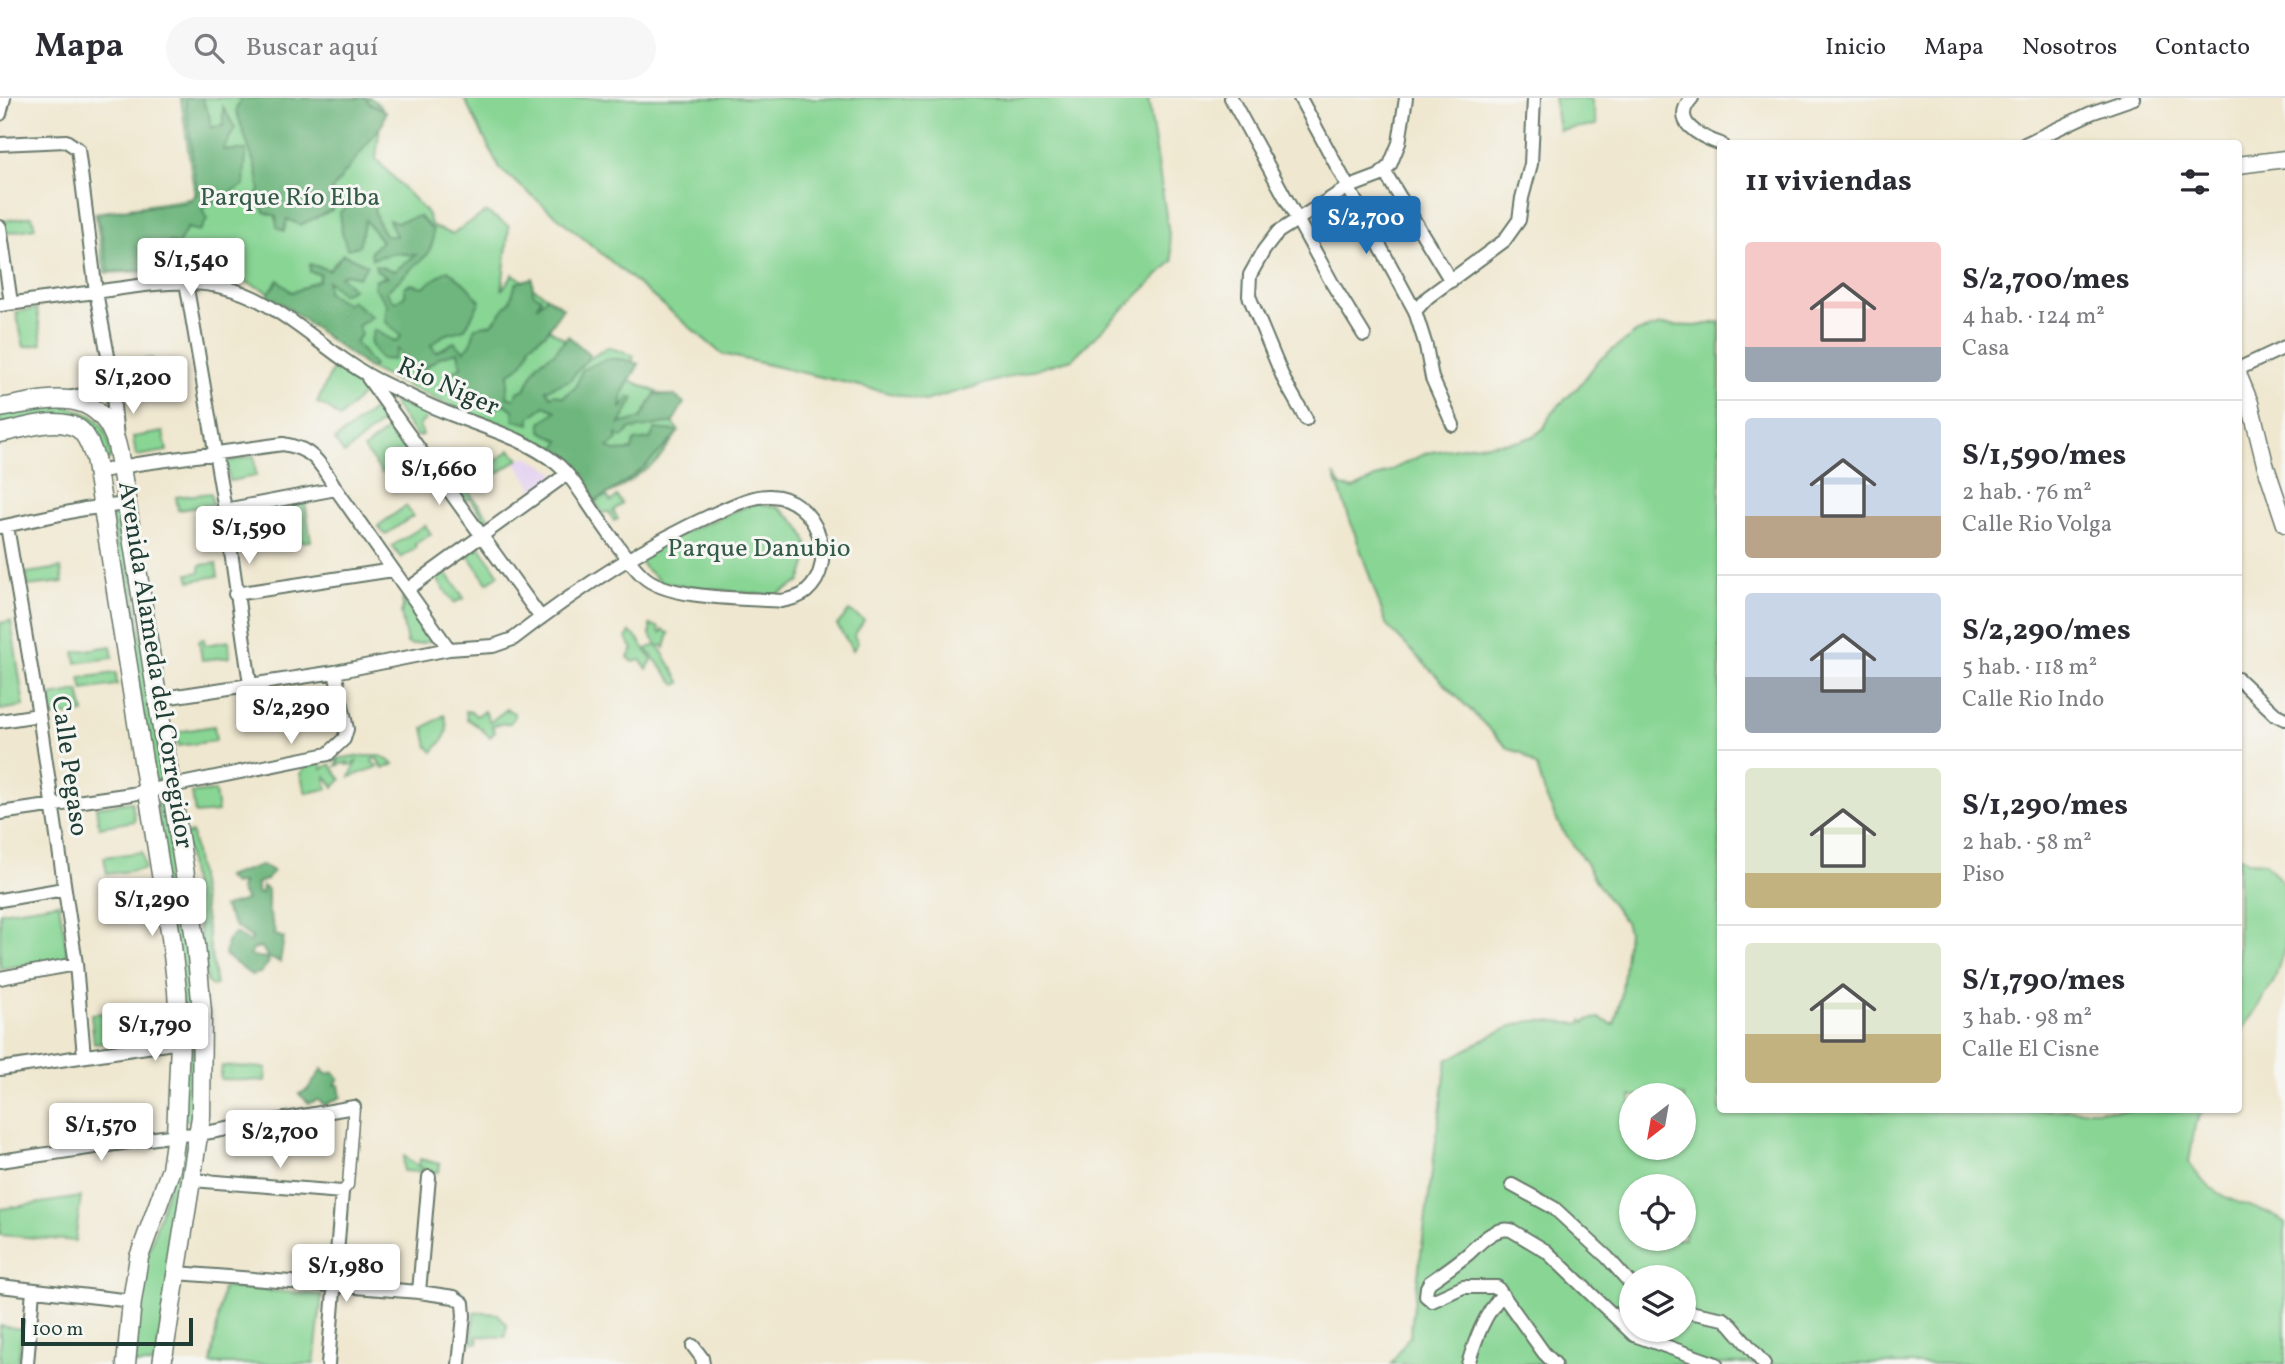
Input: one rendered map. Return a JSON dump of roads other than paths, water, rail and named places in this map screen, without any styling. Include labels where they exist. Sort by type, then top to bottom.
[{"type":"main road","points":[[0,408],[66,398]]},
{"type":"main road","name":"Avenida Alameda del Corregidor","points":[[66,398],[87,405],[99,413],[113,433],[117,446],[200,975],[203,1041],[199,1134],[162,1364]]},
{"type":"main road","name":"Avenida Alameda del Corregidor","points":[[0,433],[52,423],[70,425],[85,436],[90,445],[104,508],[171,937],[180,1042],[176,1135],[171,1169],[139,1257],[131,1301],[126,1364]]},
{"type":"street","points":[[0,114],[4,98]]},
{"type":"street","points":[[1231,98],[1364,335]]},
{"type":"street","points":[[1300,98],[1415,311],[1436,390],[1453,425]]},
{"type":"street","points":[[1306,419],[1284,380],[1249,296],[1250,275],[1278,232],[1347,188],[1379,176],[1390,165],[1399,143],[1406,98]]},
{"type":"street","points":[[1415,311],[1428,297],[1504,241],[1519,220],[1531,164],[1534,98]]},
{"type":"street","points":[[1692,98],[1686,104],[1683,114],[1687,125],[1700,136],[1717,142]]},
{"type":"street","points":[[2034,140],[2091,113],[2134,98]]},
{"type":"street","points":[[0,144],[66,141],[78,149],[96,292],[112,388],[117,446]]},
{"type":"street","points":[[2242,164],[2285,159]]},
{"type":"street","points":[[1384,171],[1451,281]]},
{"type":"street","points":[[0,227],[6,304],[142,284],[208,283],[261,301],[297,324],[365,375],[541,618]]},
{"type":"street","points":[[187,282],[225,510],[250,684]]},
{"type":"street","points":[[2242,367],[2285,347]]},
{"type":"street","name":"Rio Niger","points":[[365,375],[534,450],[556,463],[567,474],[628,558],[644,577],[657,586],[677,593],[782,601],[805,593],[812,585],[822,563],[821,538],[808,515],[787,499],[772,496],[728,508],[676,531],[628,558]]},
{"type":"street","points":[[2242,384],[2285,524]]},
{"type":"street","points":[[66,398],[112,388]]},
{"type":"street","points":[[98,472],[283,443],[299,447],[311,454],[322,466],[449,649]]},
{"type":"street","points":[[408,589],[567,474]]},
{"type":"street","points":[[225,510],[336,489]]},
{"type":"street","points":[[4,526],[84,509],[127,504]]},
{"type":"street","name":"Calle Pegaso","points":[[4,526],[39,715],[76,964],[84,1056]]},
{"type":"street","points":[[157,699],[335,672],[449,649],[493,646],[513,639],[628,558]]},
{"type":"street","points":[[235,594],[393,570]]},
{"type":"street","points":[[0,813],[171,787],[328,754],[344,739],[347,729],[335,672]]},
{"type":"street","points":[[2242,682],[2275,714],[2285,719]]},
{"type":"street","points":[[0,721],[39,715]]},
{"type":"street","points":[[0,900],[64,889]]},
{"type":"street","points":[[0,978],[76,964]]},
{"type":"street","points":[[0,1069],[180,1042]]},
{"type":"street","points":[[0,1161],[176,1135],[199,1134],[354,1107],[348,1185],[342,1192],[328,1364]]},
{"type":"street","points":[[419,1292],[429,1177]]},
{"type":"street","points":[[192,1180],[342,1192]]},
{"type":"street","points":[[1512,1185],[1554,1208],[1619,1270]]},
{"type":"street","points":[[1555,1364],[1544,1353],[1497,1287],[1463,1287],[1432,1301],[1426,1296],[1430,1282],[1482,1241],[1505,1229],[1545,1251],[1634,1335],[1716,1364]]},
{"type":"street","points":[[177,1273],[454,1297],[463,1303],[464,1316],[459,1364]]},
{"type":"street","points":[[0,1286],[131,1301]]},
{"type":"street","points":[[27,1364],[33,1290]]},
{"type":"street","points":[[1468,1364],[1478,1332],[1492,1306],[1502,1295]]},
{"type":"street","points":[[1696,1313],[1724,1319],[1764,1364]]},
{"type":"street","points":[[693,1346],[703,1364]]},
{"type":"park label","name":"Parque Río Elba","points":[[290,198]]},
{"type":"park label","name":"Parque Danubio","points":[[759,549]]}]
